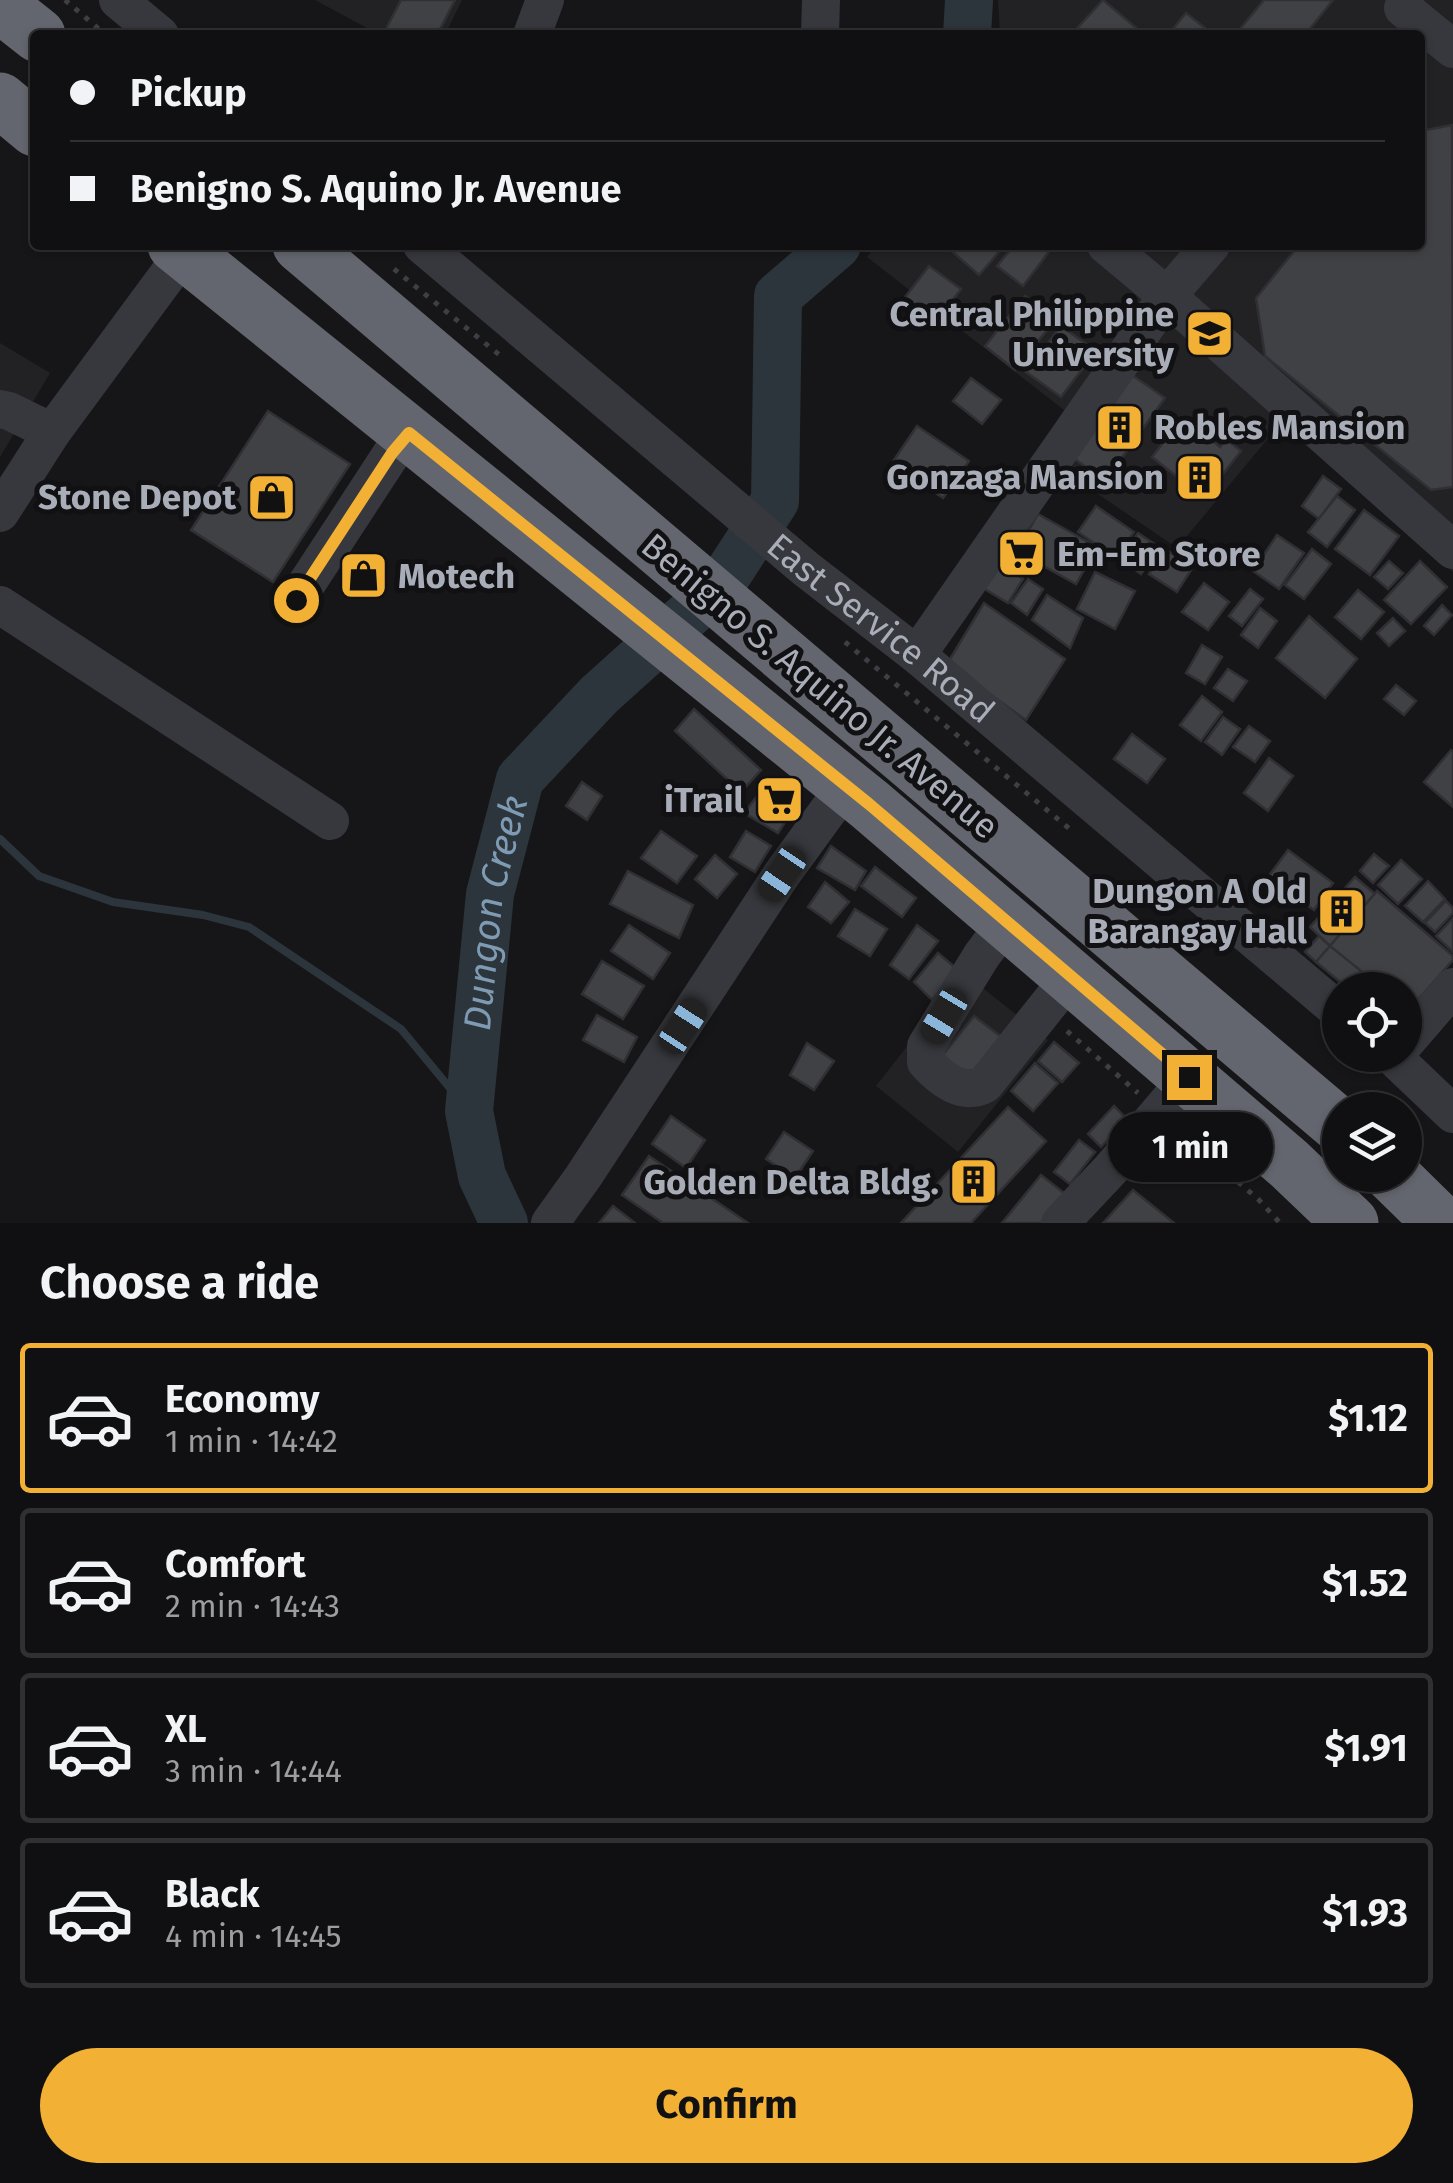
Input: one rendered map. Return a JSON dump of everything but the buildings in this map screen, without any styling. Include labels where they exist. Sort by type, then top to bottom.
[{"type":"highway","points":[[0,6],[31,30]]},
{"type":"highway","points":[[0,100],[30,125]]},
{"type":"highway","name":"Benigno S. Aquino Jr. Avenue","points":[[181,250],[846,786],[1189,1077],[1350,1223]]},
{"type":"highway","name":"Benigno S. Aquino Jr. Avenue","points":[[321,251],[662,553],[1322,1110]]},
{"type":"highway","points":[[1288,1163],[1322,1131]]},
{"type":"highway","points":[[1410,1192],[1442,1223]]},
{"type":"street","points":[[118,0],[154,30]]},
{"type":"street","points":[[534,30],[545,0]]},
{"type":"street","points":[[820,0],[820,30]]},
{"type":"street","points":[[1397,14],[1423,30]]},
{"type":"street","points":[[1425,32],[1453,49]]},
{"type":"street","points":[[0,513],[179,250]]},
{"type":"street","name":"East Service Road","points":[[428,250],[1322,997]]},
{"type":"street","points":[[1112,250],[1453,550]]},
{"type":"street","points":[[917,655],[1167,296],[1207,250]]},
{"type":"street","points":[[1,410],[9,410],[52,432]]},
{"type":"street","points":[[296,600],[409,433]]},
{"type":"street","points":[[0,605],[330,821]]},
{"type":"street","points":[[550,1223],[782,874],[846,786]]},
{"type":"street","points":[[1007,922],[926,1046],[926,1062],[933,1070],[961,1088],[977,1089],[985,1084],[1071,976]]},
{"type":"street","points":[[1422,1022],[1453,986]]},
{"type":"street","points":[[1414,1072],[1453,1114]]},
{"type":"street","points":[[1060,1223],[1189,1077]]},
{"type":"path","points":[[64,0],[100,30]]},
{"type":"shaded area","points":[[315,0],[462,0],[447,30],[371,30]]},
{"type":"shaded area","name":"Central Philippine University","points":[[998,0],[1453,0],[1453,572],[1281,423],[1177,548],[1038,453],[1064,410],[867,257],[872,250],[1425,250],[1425,30],[1000,30]]},
{"type":"shaded area","points":[[0,343],[50,373],[0,457]]},
{"type":"shaded area","points":[[964,973],[1048,1040],[958,1152],[876,1086]]},
{"type":"waterway","name":"Dungon Creek","points":[[967,30],[969,0]]},
{"type":"waterway","name":"Dungon Creek","points":[[504,1223],[482,1176],[469,1111],[490,894],[520,779],[599,695],[720,586],[775,501],[778,296],[831,250]]},
{"type":"waterway","points":[[0,839],[39,876],[113,902],[203,915],[249,927],[401,1029],[469,1111]]},
{"type":"place","name":"Central Philippine University","points":[[1209,334]]},
{"type":"place","name":"Robles Mansion","points":[[1119,427]]},
{"type":"place","name":"Gonzaga Mansion","points":[[1199,477]]},
{"type":"place","name":"Stone Depot","points":[[271,497]]},
{"type":"place","name":"Em-Em Store","points":[[1022,554]]},
{"type":"place","name":"Motech","points":[[363,576]]},
{"type":"place","name":"iTrail","points":[[779,800]]},
{"type":"place","name":"Dungon A Old Barangay Hall","points":[[1342,911]]},
{"type":"place","name":"Golden Delta Bldg.","points":[[974,1182]]},
{"type":"route","points":[[296,600],[409,433],[869,804],[1189,1077]]}]
